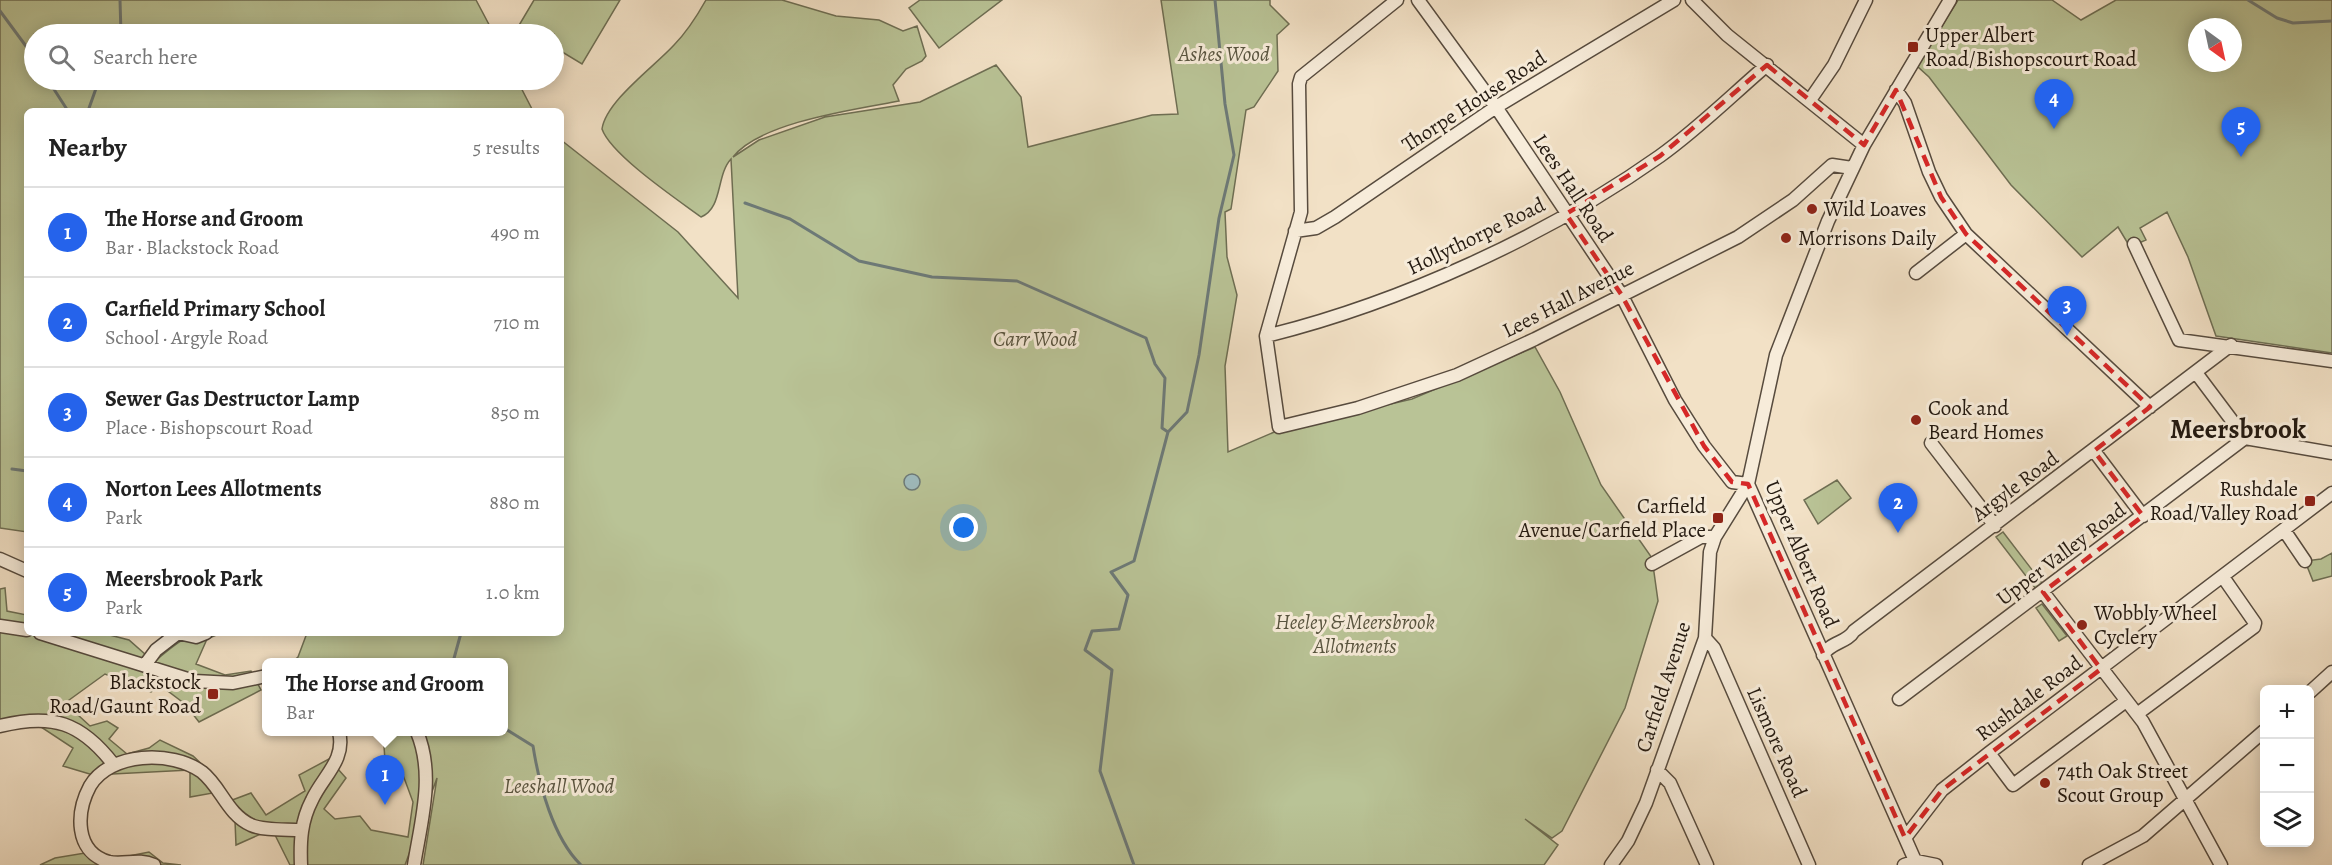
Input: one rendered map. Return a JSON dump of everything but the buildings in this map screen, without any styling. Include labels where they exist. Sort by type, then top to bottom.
[{"type":"street","points":[[1266,336],[1301,212],[1299,84],[1301,77],[1397,0]]},
{"type":"street","name":"Lees Hall Road","points":[[1418,0],[1496,107],[1621,294],[1675,399],[1704,446],[1732,482],[1748,484]]},
{"type":"street","name":"Thorpe House Road","points":[[1295,231],[1316,228],[1335,217],[1496,107],[1674,0]]},
{"type":"street","points":[[1692,0],[1727,35],[1864,145]]},
{"type":"street","points":[[1810,100],[1834,65],[1866,0]]},
{"type":"street","name":"Upper Albert Road","points":[[1912,864],[1905,838],[1748,484],[1776,355],[1789,316],[1809,275],[1828,221],[1864,145],[1950,0]]},
{"type":"street","name":"Hollythorpe Road","points":[[1266,336],[1407,291],[1566,214],[1660,156],[1767,65]]},
{"type":"street","points":[[1896,90],[1905,103],[1937,188],[1966,234],[2150,408]]},
{"type":"street","name":"Lees Hall Avenue","points":[[1266,336],[1279,427],[1358,408],[1456,375],[1535,339],[1738,237],[1793,200],[1832,165],[1852,168]]},
{"type":"street","points":[[1916,273],[1966,234]]},
{"type":"street","points":[[2134,244],[2176,336],[2184,341],[2231,345],[2332,361]]},
{"type":"street","name":"Argyle Road","points":[[1823,655],[1828,648],[1851,637],[1854,631],[2197,374],[2231,345]]},
{"type":"street","points":[[2197,374],[2245,438],[2332,453]]},
{"type":"street","name":"Upper Valley Road","points":[[1899,699],[2245,438]]},
{"type":"street","points":[[1931,443],[1995,526]]},
{"type":"street","points":[[2094,451],[2144,516]]},
{"type":"street","name":"Carfield Avenue","points":[[1611,865],[1638,822],[1705,638],[1710,552],[1715,537],[1748,484]]},
{"type":"street","name":"Rushdale Road","points":[[1905,838],[1942,790],[2332,493]]},
{"type":"street","points":[[2284,530],[2305,561]]},
{"type":"street","points":[[1652,564],[1701,537],[1715,537]]},
{"type":"street","points":[[0,559],[24,570]]},
{"type":"street","points":[[2137,714],[2254,627],[2254,623],[2223,577]]},
{"type":"street","points":[[2043,592],[2137,714],[2156,744],[2221,865]]},
{"type":"street","points":[[0,626],[24,630]]},
{"type":"street","points":[[50,636],[205,683],[232,683],[262,677]]},
{"type":"street","points":[[145,665],[156,650],[174,636]]},
{"type":"street","name":"Lismore Road","points":[[1705,638],[1714,648],[1809,865]]},
{"type":"street","points":[[2314,688],[2332,672]]},
{"type":"street","points":[[1989,753],[2013,785],[2126,701]]},
{"type":"street","points":[[0,726],[41,719],[72,726],[93,740],[114,765]]},
{"type":"street","points":[[2089,865],[2143,836],[2260,735]]},
{"type":"street","points":[[301,865],[301,830],[311,801],[340,753],[339,736]]},
{"type":"street","points":[[414,865],[427,781],[426,760],[418,736]]},
{"type":"street","points":[[154,865],[131,861],[95,861],[81,833],[81,807],[93,782],[114,765],[140,759],[182,763],[204,774],[232,812],[251,825],[301,830]]},
{"type":"street","points":[[1657,770],[1670,783],[1707,865]]},
{"type":"street","points":[[1912,864],[1936,865]]},
{"type":"highlighted area","points":[[1767,65],[1864,145],[1896,90],[1941,197],[1966,234],[2150,407],[2094,451],[2143,516],[2043,592],[2101,669],[1942,790],[1905,838],[1748,484],[1732,482],[1704,446],[1621,294],[1566,214],[1660,156]]},
{"type":"green space","points":[[0,0],[476,0],[489,24],[24,24],[24,90],[522,90],[531,108],[24,108],[24,532],[0,528]]},
{"type":"green space","points":[[534,0],[620,0],[582,64],[564,53],[564,24],[520,24]]},
{"type":"green space","points":[[706,0],[782,0],[836,16],[879,20],[903,31],[917,26],[926,56],[922,61],[906,69],[893,85],[899,101],[835,113],[786,126],[746,145],[733,157],[759,140],[825,117],[920,102],[996,65],[1021,97],[1028,147],[1152,115],[1178,114],[1161,0],[1270,0],[1270,5],[1289,24],[1277,35],[1278,71],[1254,107],[1246,110],[1231,209],[1225,212],[1227,257],[1237,295],[1225,366],[1228,452],[1279,430],[1412,399],[1535,347],[1560,392],[1601,485],[1652,558],[1658,601],[1625,708],[1562,831],[1552,838],[1525,819],[1558,845],[1544,865],[423,865],[437,778],[405,865],[290,865],[272,829],[236,845],[235,821],[227,802],[251,793],[266,815],[305,791],[299,775],[329,759],[346,778],[324,809],[335,819],[360,816],[371,830],[408,837],[413,802],[403,775],[386,775],[383,736],[508,736],[508,658],[297,658],[306,636],[564,636],[564,142],[678,232],[738,298],[731,159],[726,166],[713,206],[701,217],[631,164],[608,140],[602,129],[605,118],[612,107],[632,84],[679,40]]},
{"type":"green space","points":[[920,0],[1002,0],[939,48],[909,8]]},
{"type":"green space","points":[[1958,0],[2052,0],[2081,20],[2116,0],[2332,0],[2332,353],[2216,336],[2188,257],[2167,212],[2140,228],[2146,240],[2130,247],[2118,227],[2082,257],[2011,185],[1929,77],[1917,66]]},
{"type":"green space","points":[[1837,480],[1851,498],[1818,524],[1804,500]]},
{"type":"green space","points":[[2003,532],[2046,588],[2039,593],[1996,537]]},
{"type":"green space","points":[[2332,553],[2332,576],[2313,581],[2305,561],[2321,559]]},
{"type":"green space","points":[[5,588],[7,611],[24,614],[24,636],[114,636],[129,640],[154,662],[184,639],[191,636],[214,636],[207,639],[196,664],[225,675],[251,671],[261,690],[199,722],[185,704],[161,686],[151,692],[105,674],[65,703],[90,726],[107,721],[118,728],[109,739],[127,754],[149,748],[160,740],[193,756],[209,771],[213,793],[190,797],[190,770],[93,775],[63,766],[73,748],[26,717],[0,722],[0,589]]},
{"type":"green space","points":[[2042,604],[2067,636],[2059,641],[2036,608]]},
{"type":"green space","points":[[149,852],[163,863],[181,865],[40,865],[55,858],[85,853],[98,862]]},
{"type":"water","points":[[912,474],[918,476],[920,482],[918,488],[912,490],[906,488],[904,482],[906,476]]},
{"type":"waterway","name":"Meersbrook","points":[[120,0],[121,24]]},
{"type":"waterway","points":[[1134,865],[1100,771],[1112,670],[1085,650],[1092,631],[1119,629],[1128,595],[1111,572],[1134,561],[1168,432],[1187,412],[1199,355],[1219,218],[1234,155],[1225,104],[1215,0]]},
{"type":"waterway","points":[[2248,0],[2277,18],[2293,23],[2332,21]]},
{"type":"waterway","name":"Meersbrook","points":[[0,11],[24,43]]},
{"type":"waterway","name":"Meersbrook","points":[[54,90],[66,108]]},
{"type":"waterway","name":"Meersbrook","points":[[89,108],[95,90]]},
{"type":"waterway","points":[[745,203],[790,219],[859,261],[932,277],[1017,281],[1146,338],[1155,364],[1165,378],[1162,428],[1168,432]]},
{"type":"waterway","points":[[12,469],[24,471]]},
{"type":"waterway","name":"Meersbrook","points":[[454,658],[460,636]]},
{"type":"waterway","name":"Meersbrook","points":[[508,730],[533,746],[543,793],[555,826],[571,854],[581,865]]},
{"type":"place","name":"Upper Albert Road/Bishopscourt Road","points":[[1913,47]]},
{"type":"place","name":"Norton Lees Allotments","points":[[2054,129]]},
{"type":"place","name":"Meersbrook Park","points":[[2241,157]]},
{"type":"place","name":"Wild Loaves","points":[[1812,209]]},
{"type":"place","name":"Morrisons Daily","points":[[1786,238]]},
{"type":"place","name":"Sewer Gas Destructor Lamp","points":[[2067,336]]},
{"type":"place","name":"Cook and Beard Homes","points":[[1916,420]]},
{"type":"place","name":"Rushdale Road/Valley Road","points":[[2310,501]]},
{"type":"place","name":"Carfield Avenue/Carfield Place","points":[[1718,518]]},
{"type":"place","name":"Carfield Primary School","points":[[1898,533]]},
{"type":"place","name":"Wobbly Wheel Cyclery","points":[[2082,625]]},
{"type":"place","name":"Blackstock Road/Gaunt Road","points":[[213,694]]},
{"type":"place","name":"74th Oak Street Scout Group","points":[[2045,783]]},
{"type":"place","name":"The Horse and Groom","points":[[385,805]]},
{"type":"district","name":"Meersbrook","points":[[2238,429]]},
{"type":"park label","name":"Ashes Wood","points":[[1224,54]]},
{"type":"park label","name":"Carr Wood","points":[[1035,339]]},
{"type":"park label","name":"Heeley & Meersbrook Allotments","points":[[1355,634]]},
{"type":"park label","name":"Leeshall Wood","points":[[559,786]]}]
